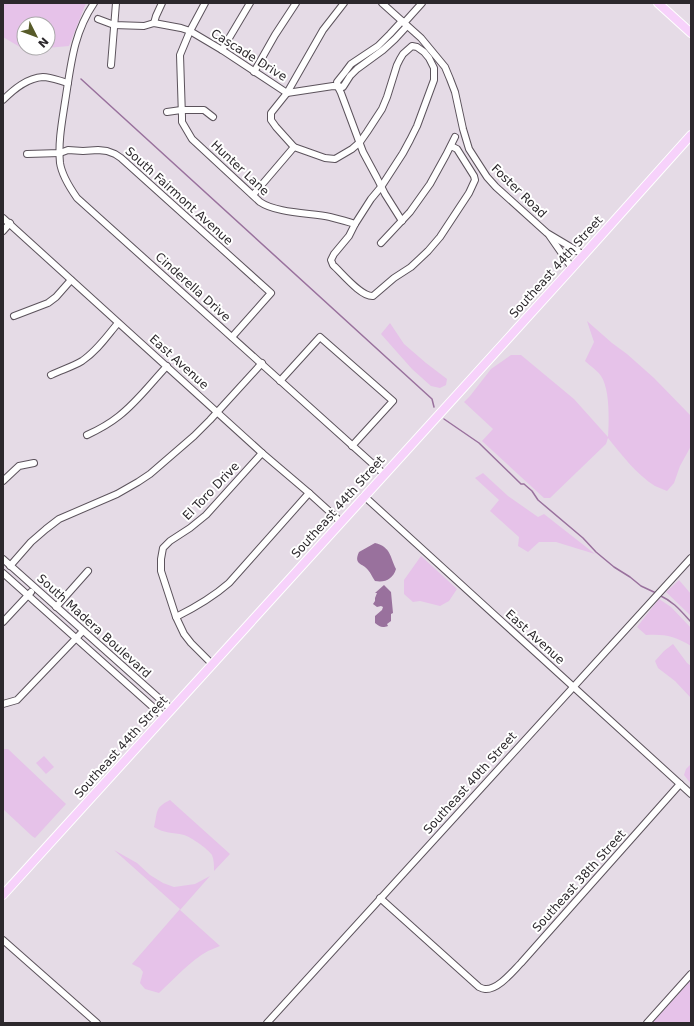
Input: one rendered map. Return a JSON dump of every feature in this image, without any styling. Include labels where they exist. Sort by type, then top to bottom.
[{"type":"main road","points":[[658,3],[691,33]]},
{"type":"main road","name":"Southeast 44th Street","points":[[3,895],[691,135]]},
{"type":"street","name":"Cinderella Drive","points":[[94,3],[78,34],[71,58],[59,144],[60,164],[69,187],[77,198],[384,474]]},
{"type":"street","points":[[110,65],[116,3]]},
{"type":"street","points":[[154,23],[162,3]]},
{"type":"street","name":"Hunter Lane","points":[[205,3],[190,31],[180,55],[182,122],[192,139],[260,202],[269,207],[330,217],[355,224]]},
{"type":"street","points":[[222,50],[250,3]]},
{"type":"street","points":[[254,72],[275,35],[296,3]]},
{"type":"street","points":[[344,3],[323,30],[287,92],[271,113],[271,120],[294,147],[325,158],[335,159],[352,149],[360,142],[375,121],[382,110],[396,65],[403,54],[412,46],[417,47],[429,58],[434,68],[434,80],[417,126],[410,140],[381,187],[368,203],[349,236],[331,260],[333,265],[361,292],[369,296],[373,296],[394,278],[411,267],[428,251],[445,230],[470,193],[475,180],[474,176],[457,149],[451,146]]},
{"type":"street","name":"Foster Road","points":[[382,3],[421,38],[445,67],[455,92],[462,129],[469,149],[487,177],[496,187],[547,232],[584,254]]},
{"type":"street","points":[[402,221],[362,152],[360,142],[338,87],[343,87],[350,76],[357,69],[395,39],[404,23],[422,3]]},
{"type":"street","name":"Cascade Drive","points":[[98,19],[114,25],[144,26],[154,23],[190,31],[287,92],[333,86],[338,87]]},
{"type":"street","points":[[3,100],[23,83],[34,79],[44,77],[68,82]]},
{"type":"street","points":[[167,112],[181,110],[204,110],[213,117]]},
{"type":"street","points":[[381,243],[410,212],[430,184],[455,137]]},
{"type":"street","points":[[253,195],[294,147]]},
{"type":"street","name":"South Fairmont Avenue","points":[[27,154],[60,153],[68,150],[98,150],[107,151],[121,158],[271,293],[232,337]]},
{"type":"street","name":"East Avenue","points":[[3,218],[262,453],[310,493],[341,522]]},
{"type":"street","points":[[3,231],[10,223]]},
{"type":"street","name":"Foster Road","points":[[547,232],[572,268]]},
{"type":"street","points":[[14,316],[48,303],[56,297],[71,280]]},
{"type":"street","points":[[50,374],[81,361],[90,355],[97,349],[118,323]]},
{"type":"street","points":[[280,381],[320,337],[393,401],[352,446]]},
{"type":"street","points":[[10,566],[32,542],[59,519],[117,494],[150,474],[194,436],[218,412],[262,363]]},
{"type":"street","points":[[87,435],[102,428],[119,416],[167,366]]},
{"type":"street","name":"El Toro Drive","points":[[212,664],[184,634],[176,617],[161,571],[163,548],[206,515],[262,453]]},
{"type":"street","points":[[3,481],[19,466],[34,462]]},
{"type":"street","points":[[176,617],[200,605],[229,583],[310,493]]},
{"type":"street","name":"East Avenue","points":[[364,496],[691,794]]},
{"type":"street","name":"Southeast 40th Street","points":[[267,1023],[691,558]]},
{"type":"street","name":"South Madera Boulevard","points":[[3,559],[171,709]]},
{"type":"street","points":[[56,607],[88,571]]},
{"type":"street","name":"South Madera Boulevard","points":[[3,573],[164,717]]},
{"type":"street","points":[[3,622],[35,588]]},
{"type":"street","points":[[3,704],[17,700],[83,632]]},
{"type":"street","name":"Southeast 38th Street","points":[[380,898],[479,987],[485,989],[491,988],[500,984],[521,963],[680,784]]},
{"type":"street","points":[[3,940],[97,1023]]},
{"type":"street","points":[[647,1023],[691,974]]},
{"type":"shaded area","points":[[3,3],[86,3],[69,46],[56,47],[56,16],[16,16],[16,45],[3,37]]},
{"type":"shaded area","points":[[587,321],[654,378],[691,416],[691,446],[680,466],[674,483],[667,491],[655,486],[642,476],[608,438],[606,444],[550,498],[544,498],[482,441],[493,429],[464,402],[491,369],[511,355],[521,355],[574,399],[608,437],[608,405],[604,382],[601,376],[585,361],[594,342]]},
{"type":"shaded area","points":[[390,323],[404,344],[447,379],[446,385],[440,388],[431,386],[412,369],[381,334]]},
{"type":"shaded area","points":[[483,473],[508,496],[538,517],[544,514],[595,554],[556,542],[539,542],[528,552],[518,546],[519,537],[490,511],[499,500],[475,478]]},
{"type":"shaded area","points":[[375,543],[387,550],[396,569],[391,578],[385,581],[375,581],[369,571],[358,562],[357,559],[359,552]]},
{"type":"shaded area","points":[[421,556],[457,589],[449,601],[440,606],[420,601],[413,602],[404,594],[404,580]]},
{"type":"shaded area","points":[[679,580],[691,594],[691,616],[666,592]]},
{"type":"shaded area","points":[[384,585],[391,592],[393,613],[391,614],[391,621],[387,624],[388,626],[383,627],[375,623],[375,616],[382,610],[383,607],[377,607],[373,604],[377,593],[375,593]]},
{"type":"shaded area","points":[[659,599],[671,607],[691,628],[691,646],[670,636],[646,635],[637,627]]},
{"type":"shaded area","points":[[673,644],[691,666],[691,698],[675,681],[658,668],[655,661]]},
{"type":"shaded area","points":[[4,749],[8,749],[66,804],[35,838],[3,809]]},
{"type":"shaded area","points":[[44,756],[54,767],[46,774],[36,763]]},
{"type":"shaded area","points":[[691,764],[691,784],[684,775],[686,769]]},
{"type":"shaded area","points":[[170,800],[230,854],[214,871],[214,861],[212,855],[191,838],[184,835],[165,832],[154,827],[159,808],[161,805]]},
{"type":"shaded area","points":[[114,850],[137,863],[150,875],[163,883],[174,887],[195,884],[210,876],[180,910],[220,946],[201,955],[182,970],[159,993],[145,989],[140,983],[143,972],[140,968],[132,964],[180,909]]},
{"type":"shaded area","points":[[691,980],[691,1023],[652,1023]]},
{"type":"waterway","points":[[81,79],[432,399],[434,407]]},
{"type":"waterway","points":[[444,419],[479,443],[521,484],[524,484],[532,491],[538,500],[583,538],[596,552],[614,567],[641,586],[656,593]]},
{"type":"waterway","points":[[659,595],[673,603],[691,622]]}]
